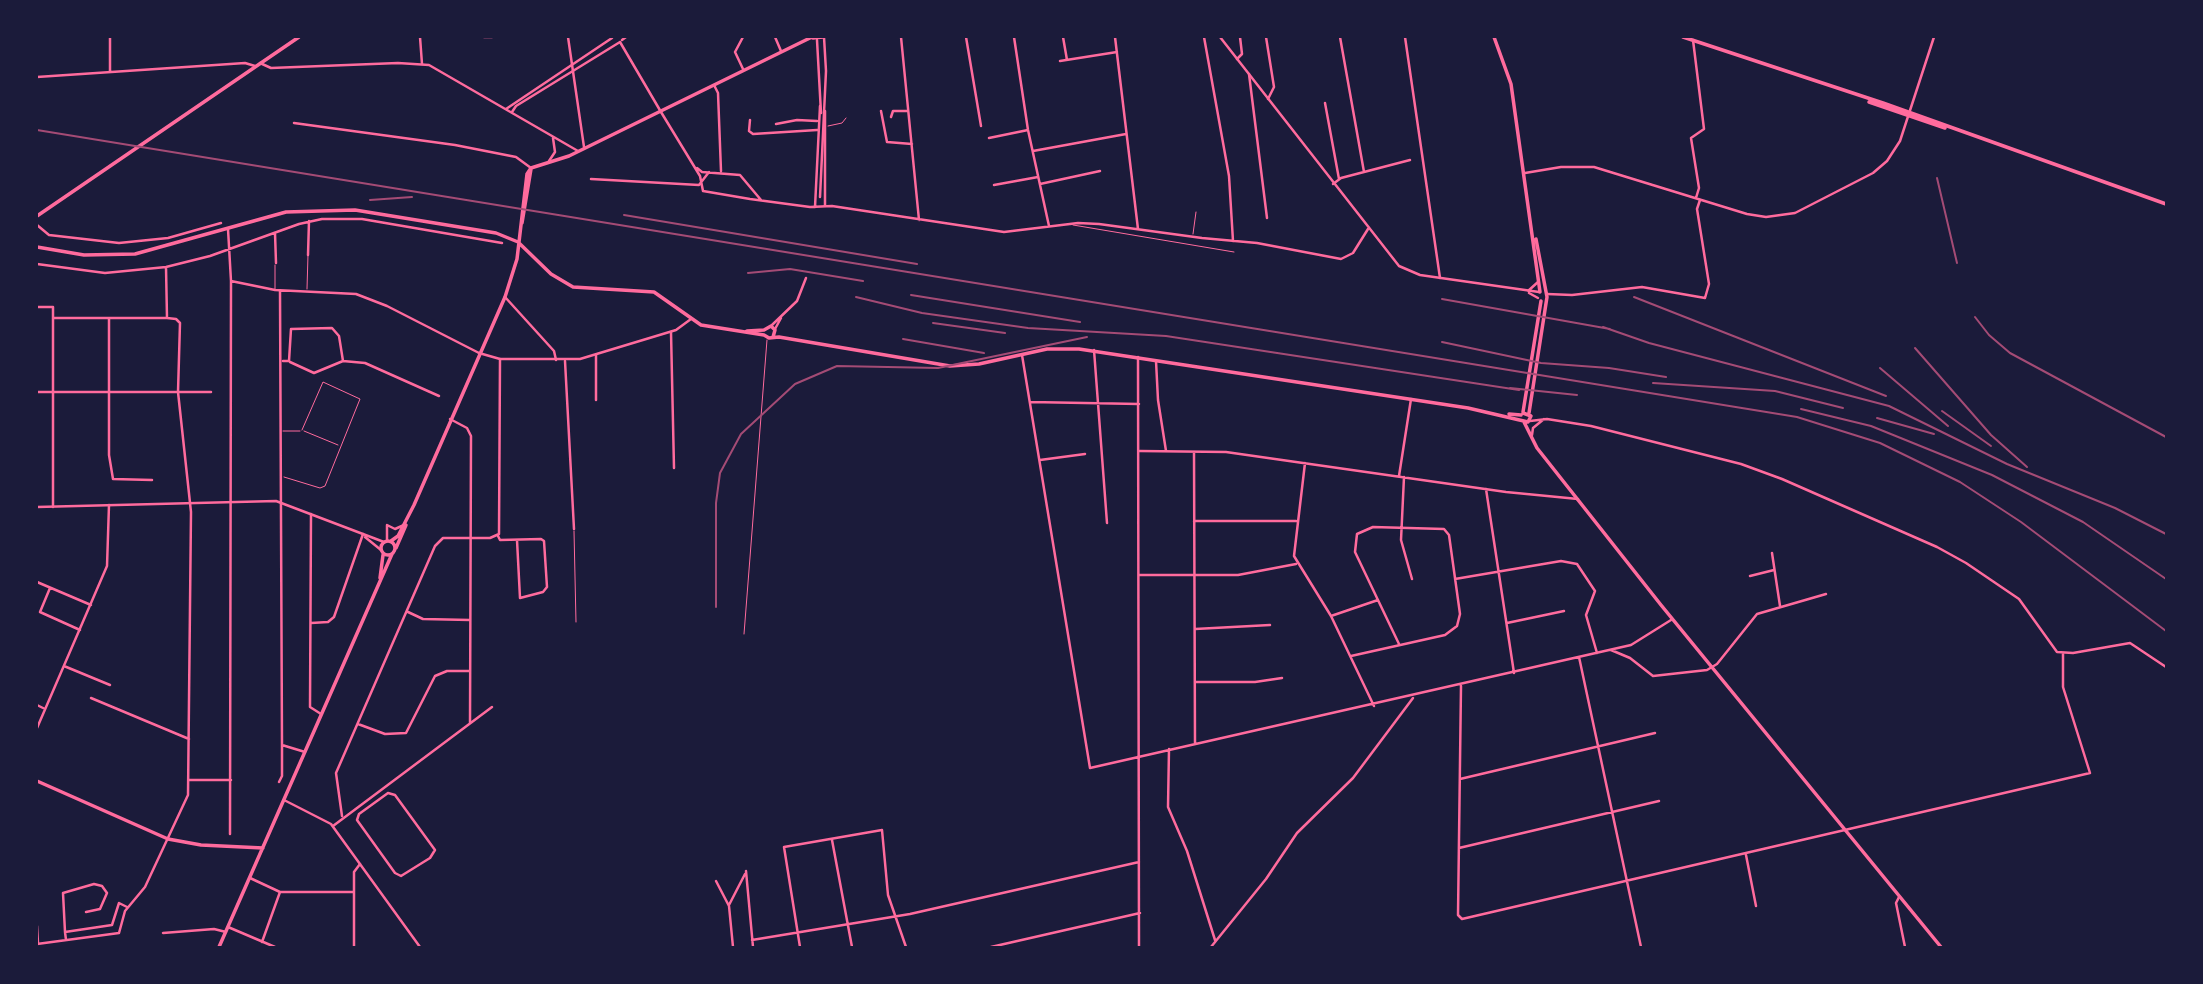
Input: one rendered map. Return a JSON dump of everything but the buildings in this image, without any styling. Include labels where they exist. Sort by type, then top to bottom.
[{"type":"main road","points":[[37,216],[299,37]]},
{"type":"main road","points":[[219,947],[505,297],[517,259],[531,168],[578,151],[661,112],[806,37]]},
{"type":"main road","points":[[794,44],[823,37]]},
{"type":"main road","points":[[1494,37],[1510,78],[1543,296],[1526,418],[1528,434],[1672,619],[1941,947]]},
{"type":"main road","points":[[1683,37],[2166,204]]},
{"type":"main road","points":[[37,246],[84,255],[135,254],[286,212],[337,209],[372,212],[502,234],[518,242],[566,285],[590,290],[654,292],[691,319],[706,326],[737,332],[770,333],[790,339],[950,366],[1054,349],[1094,350],[1526,418]]},
{"type":"main road","points":[[1533,231],[1538,281],[1543,296]]},
{"type":"main road","points":[[376,590],[384,561],[382,551],[387,541],[398,536],[414,505]]},
{"type":"main road","points":[[387,541],[396,548]]},
{"type":"main road","points":[[382,551],[392,554]]},
{"type":"main road","points":[[37,781],[168,839],[201,845],[263,848]]},
{"type":"street","points":[[110,37],[110,72]]},
{"type":"street","points":[[421,37],[422,64]]},
{"type":"street","points":[[484,37],[492,37]]},
{"type":"street","points":[[568,37],[584,148]]},
{"type":"street","points":[[506,108],[612,37],[621,40],[700,176],[699,185],[703,191],[1004,232],[1067,224],[1099,224],[1257,243],[1340,259],[1353,253],[1368,229]]},
{"type":"street","points":[[743,37],[735,52],[743,69]]},
{"type":"street","points":[[775,37],[781,51]]},
{"type":"street","points":[[816,207],[817,130],[822,106],[823,37]]},
{"type":"street","points":[[901,37],[919,220]]},
{"type":"street","points":[[966,37],[981,126]]},
{"type":"street","points":[[1014,37],[1028,130],[1049,226]]},
{"type":"street","points":[[1063,37],[1067,60]]},
{"type":"street","points":[[1115,37],[1138,229]]},
{"type":"street","points":[[1204,37],[1230,176],[1233,241]]},
{"type":"street","points":[[1220,37],[1371,233],[1399,266],[1408,272],[1543,296],[1642,287],[1698,299],[1707,297],[1709,284],[1697,209],[1699,188],[1691,138],[1704,129],[1693,40]]},
{"type":"street","points":[[1237,59],[1242,54],[1240,37]]},
{"type":"street","points":[[1266,37],[1274,87],[1268,99]]},
{"type":"street","points":[[1340,37],[1347,64],[1364,172]]},
{"type":"street","points":[[1405,37],[1440,278]]},
{"type":"street","points":[[1524,173],[1562,167],[1594,167],[1757,216],[1781,216],[1801,211],[1883,166],[1898,145],[1934,37]]},
{"type":"street","points":[[814,38],[825,125],[825,206]]},
{"type":"street","points":[[512,112],[516,106],[621,40]]},
{"type":"street","points":[[1060,61],[1117,52]]},
{"type":"street","points":[[571,54],[580,60]]},
{"type":"street","points":[[37,77],[244,63],[271,68],[422,64],[435,68],[578,151]]},
{"type":"street","points":[[1249,74],[1267,218]]},
{"type":"street","points":[[559,80],[568,77],[573,80]]},
{"type":"street","points":[[547,81],[549,86]]},
{"type":"street","points":[[713,84],[718,93],[721,172]]},
{"type":"street","points":[[1325,103],[1339,179]]},
{"type":"street","points":[[881,111],[887,142],[912,144]]},
{"type":"street","points":[[891,117],[893,111],[908,111]]},
{"type":"street","points":[[750,120],[749,131],[753,134],[779,133],[787,129],[817,130]]},
{"type":"street","points":[[776,124],[819,120]]},
{"type":"street","points":[[819,120],[820,197]]},
{"type":"street","points":[[294,123],[467,147],[516,158],[531,168]]},
{"type":"street","points":[[989,138],[1028,130]]},
{"type":"street","points":[[1032,151],[1127,134]]},
{"type":"street","points":[[549,161],[555,152],[552,135]]},
{"type":"street","points":[[1333,184],[1339,179],[1410,160]]},
{"type":"street","points":[[694,167],[740,176],[761,200]]},
{"type":"street","points":[[1040,184],[1100,171]]},
{"type":"street","points":[[699,185],[709,172]]},
{"type":"street","points":[[995,184],[1038,177]]},
{"type":"street","points":[[591,179],[699,185]]},
{"type":"street","points":[[750,199],[754,191]]},
{"type":"street","points":[[37,264],[105,272],[166,267],[230,249],[309,221],[362,219],[502,243]]},
{"type":"street","points":[[308,255],[309,221]]},
{"type":"street","points":[[37,225],[49,235],[119,243],[167,238],[221,223]]},
{"type":"street","points":[[228,229],[231,281],[230,834]]},
{"type":"street","points":[[275,233],[276,263]]},
{"type":"street","points":[[166,267],[167,318]]},
{"type":"street","points":[[770,333],[782,315],[800,297],[806,278]]},
{"type":"street","points":[[231,281],[280,291],[349,293],[367,297],[479,353],[500,359],[565,361],[596,355],[671,332],[691,319]]},
{"type":"street","points":[[1524,292],[1532,289],[1538,281]]},
{"type":"street","points":[[279,782],[282,776],[280,291]]},
{"type":"street","points":[[505,297],[554,351],[556,360]]},
{"type":"street","points":[[37,307],[53,307],[53,507]]},
{"type":"street","points":[[37,926],[38,944],[119,933],[127,907],[145,887],[187,798],[189,779],[190,502],[178,392],[180,324],[176,318],[53,318]]},
{"type":"street","points":[[109,318],[109,455],[113,479],[152,480]]},
{"type":"street","points":[[289,361],[291,329],[332,328],[340,336],[344,361]]},
{"type":"street","points":[[671,332],[674,468]]},
{"type":"street","points":[[1094,350],[1107,523]]},
{"type":"street","points":[[596,355],[596,400]]},
{"type":"street","points":[[1023,355],[1090,768],[1139,755],[1374,706],[1611,650],[1639,642],[1672,619]]},
{"type":"street","points":[[1138,357],[1139,947]]},
{"type":"street","points":[[500,359],[498,536],[500,540],[541,539],[546,543],[547,587],[543,592],[520,598],[517,540]]},
{"type":"street","points":[[281,360],[314,373],[344,361],[365,363],[439,396]]},
{"type":"street","points":[[1156,360],[1157,400],[1166,451]]},
{"type":"street","points":[[565,361],[574,528]]},
{"type":"street","points":[[37,392],[211,392]]},
{"type":"street","points":[[1411,399],[1402,477],[1400,529],[1412,579]]},
{"type":"street","points":[[1030,402],[1139,404]]},
{"type":"street","points":[[1526,418],[1591,426],[1741,464],[1854,510],[1946,552],[1998,583],[2022,603],[2047,642],[2063,654],[2130,643],[2166,667]]},
{"type":"street","points":[[450,419],[467,428],[471,436],[470,723]]},
{"type":"street","points":[[1532,440],[1533,428],[1542,419]]},
{"type":"street","points":[[1139,451],[1194,451],[1305,463],[1486,489],[1578,499]]},
{"type":"street","points":[[1194,451],[1195,743]]},
{"type":"street","points":[[1040,460],[1084,454]]},
{"type":"street","points":[[1305,463],[1293,546],[1297,564],[1331,616],[1374,706]]},
{"type":"street","points":[[1486,489],[1514,673]]},
{"type":"street","points":[[37,507],[231,501],[282,503],[387,541],[387,525],[395,529],[405,524]]},
{"type":"street","points":[[37,728],[109,560],[109,505]]},
{"type":"street","points":[[311,513],[310,707],[321,714]]},
{"type":"street","points":[[1195,521],[1296,521]]},
{"type":"street","points":[[1351,656],[1445,635],[1455,629],[1460,614],[1447,530],[1365,529],[1357,534],[1355,552],[1399,644]]},
{"type":"street","points":[[362,534],[382,551]]},
{"type":"street","points":[[310,623],[328,622],[334,617],[362,534]]},
{"type":"street","points":[[342,816],[336,773],[439,541],[447,537],[498,536]]},
{"type":"street","points":[[1772,553],[1780,606]]},
{"type":"street","points":[[1455,579],[1561,561],[1577,564],[1595,591],[1586,615],[1597,653]]},
{"type":"street","points":[[1139,575],[1238,575],[1297,564]]},
{"type":"street","points":[[1751,576],[1774,570]]},
{"type":"street","points":[[37,582],[91,606]]},
{"type":"street","points":[[50,588],[40,612],[80,631]]},
{"type":"street","points":[[1611,650],[1630,658],[1653,676],[1712,668],[1754,617],[1780,606],[1826,594]]},
{"type":"street","points":[[1331,616],[1378,600]]},
{"type":"street","points":[[407,611],[423,619],[470,621]]},
{"type":"street","points":[[1507,623],[1564,611]]},
{"type":"street","points":[[1195,629],[1270,625]]},
{"type":"street","points":[[1461,685],[1458,915],[1464,919],[2086,774],[2091,769],[2062,681],[2063,654]]},
{"type":"street","points":[[1579,657],[1641,947]]},
{"type":"street","points":[[64,666],[110,685]]},
{"type":"street","points":[[358,724],[385,734],[406,733],[435,677],[447,671],[470,671]]},
{"type":"street","points":[[1195,682],[1255,682],[1282,678]]},
{"type":"street","points":[[1211,947],[1266,879],[1297,833],[1353,778],[1413,697]]},
{"type":"street","points":[[91,698],[189,739]]},
{"type":"street","points":[[37,705],[45,709]]},
{"type":"street","points":[[333,825],[492,707]]},
{"type":"street","points":[[1460,779],[1655,733]]},
{"type":"street","points":[[282,745],[305,752]]},
{"type":"street","points":[[1169,749],[1168,807],[1187,852],[1215,941]]},
{"type":"street","points":[[189,779],[231,780]]},
{"type":"street","points":[[388,793],[395,795],[433,847],[433,855],[405,874],[398,875],[358,820],[359,814],[373,804],[388,793]]},
{"type":"street","points":[[368,798],[373,804]]},
{"type":"street","points":[[284,800],[333,825],[420,947]]},
{"type":"street","points":[[1459,848],[1660,801]]},
{"type":"street","points":[[800,947],[784,847],[882,830],[886,887],[898,916],[906,947]]},
{"type":"street","points":[[832,839],[852,947]]},
{"type":"street","points":[[1746,854],[1756,906]]},
{"type":"street","points":[[752,940],[898,916],[1139,863]]},
{"type":"street","points":[[354,947],[354,872],[360,864]]},
{"type":"street","points":[[729,906],[746,871],[753,947]]},
{"type":"street","points":[[250,878],[280,892],[354,892]]},
{"type":"street","points":[[716,881],[729,906],[733,947]]},
{"type":"street","points":[[66,940],[63,894],[94,884],[102,886],[107,893],[100,909],[86,912]]},
{"type":"street","points":[[262,942],[280,892]]},
{"type":"street","points":[[1899,897],[1896,903],[1905,947]]},
{"type":"street","points":[[65,932],[112,925],[119,903],[127,907]]},
{"type":"street","points":[[990,947],[1140,914]]},
{"type":"street","points":[[163,933],[227,929],[275,947]]},
{"type":"lane","points":[[825,125],[838,124],[846,118]]},
{"type":"lane","points":[[1193,237],[1196,212]]},
{"type":"lane","points":[[1067,224],[1234,252]]},
{"type":"lane","points":[[307,291],[308,255]]},
{"type":"lane","points":[[275,290],[276,263]]},
{"type":"lane","points":[[744,634],[747,572],[770,333]]},
{"type":"lane","points":[[281,477],[323,487],[360,399],[326,382],[322,383],[302,430]]},
{"type":"lane","points":[[281,432],[302,430],[341,446]]},
{"type":"lane","points":[[574,528],[576,622]]},
{"type":"railway","points":[[37,130],[1797,417],[1880,443],[1960,482],[2021,522],[2166,631]]},
{"type":"railway","points":[[1937,178],[1957,263]]},
{"type":"railway","points":[[370,200],[412,197]]},
{"type":"railway","points":[[624,215],[917,264]]},
{"type":"railway","points":[[748,273],[790,269],[863,281]]},
{"type":"railway","points":[[911,295],[1080,322]]},
{"type":"railway","points":[[856,297],[922,313],[1028,328],[1166,336],[1519,390]]},
{"type":"railway","points":[[1634,297],[1886,396]]},
{"type":"railway","points":[[1442,299],[1610,329]]},
{"type":"railway","points":[[1975,317],[1989,335],[2010,353],[2166,437]]},
{"type":"railway","points":[[933,323],[1005,333]]},
{"type":"railway","points":[[1603,327],[1649,343],[1889,406],[2007,464],[2115,508],[2166,534]]},
{"type":"railway","points":[[716,607],[716,503],[720,473],[741,434],[795,384],[837,366],[938,368],[1087,337]]},
{"type":"railway","points":[[903,339],[984,353]]},
{"type":"railway","points":[[1442,342],[1541,363],[1609,368],[1666,377]]},
{"type":"railway","points":[[1915,348],[1991,435],[2027,467]]},
{"type":"railway","points":[[1880,368],[1948,426]]},
{"type":"railway","points":[[1653,383],[1775,391],[1843,408]]},
{"type":"railway","points":[[1510,388],[1577,395]]},
{"type":"railway","points":[[1801,409],[1871,426],[1992,475],[2083,522],[2166,579]]},
{"type":"railway","points":[[1942,411],[1991,446]]},
{"type":"railway","points":[[1877,418],[1934,434]]}]
